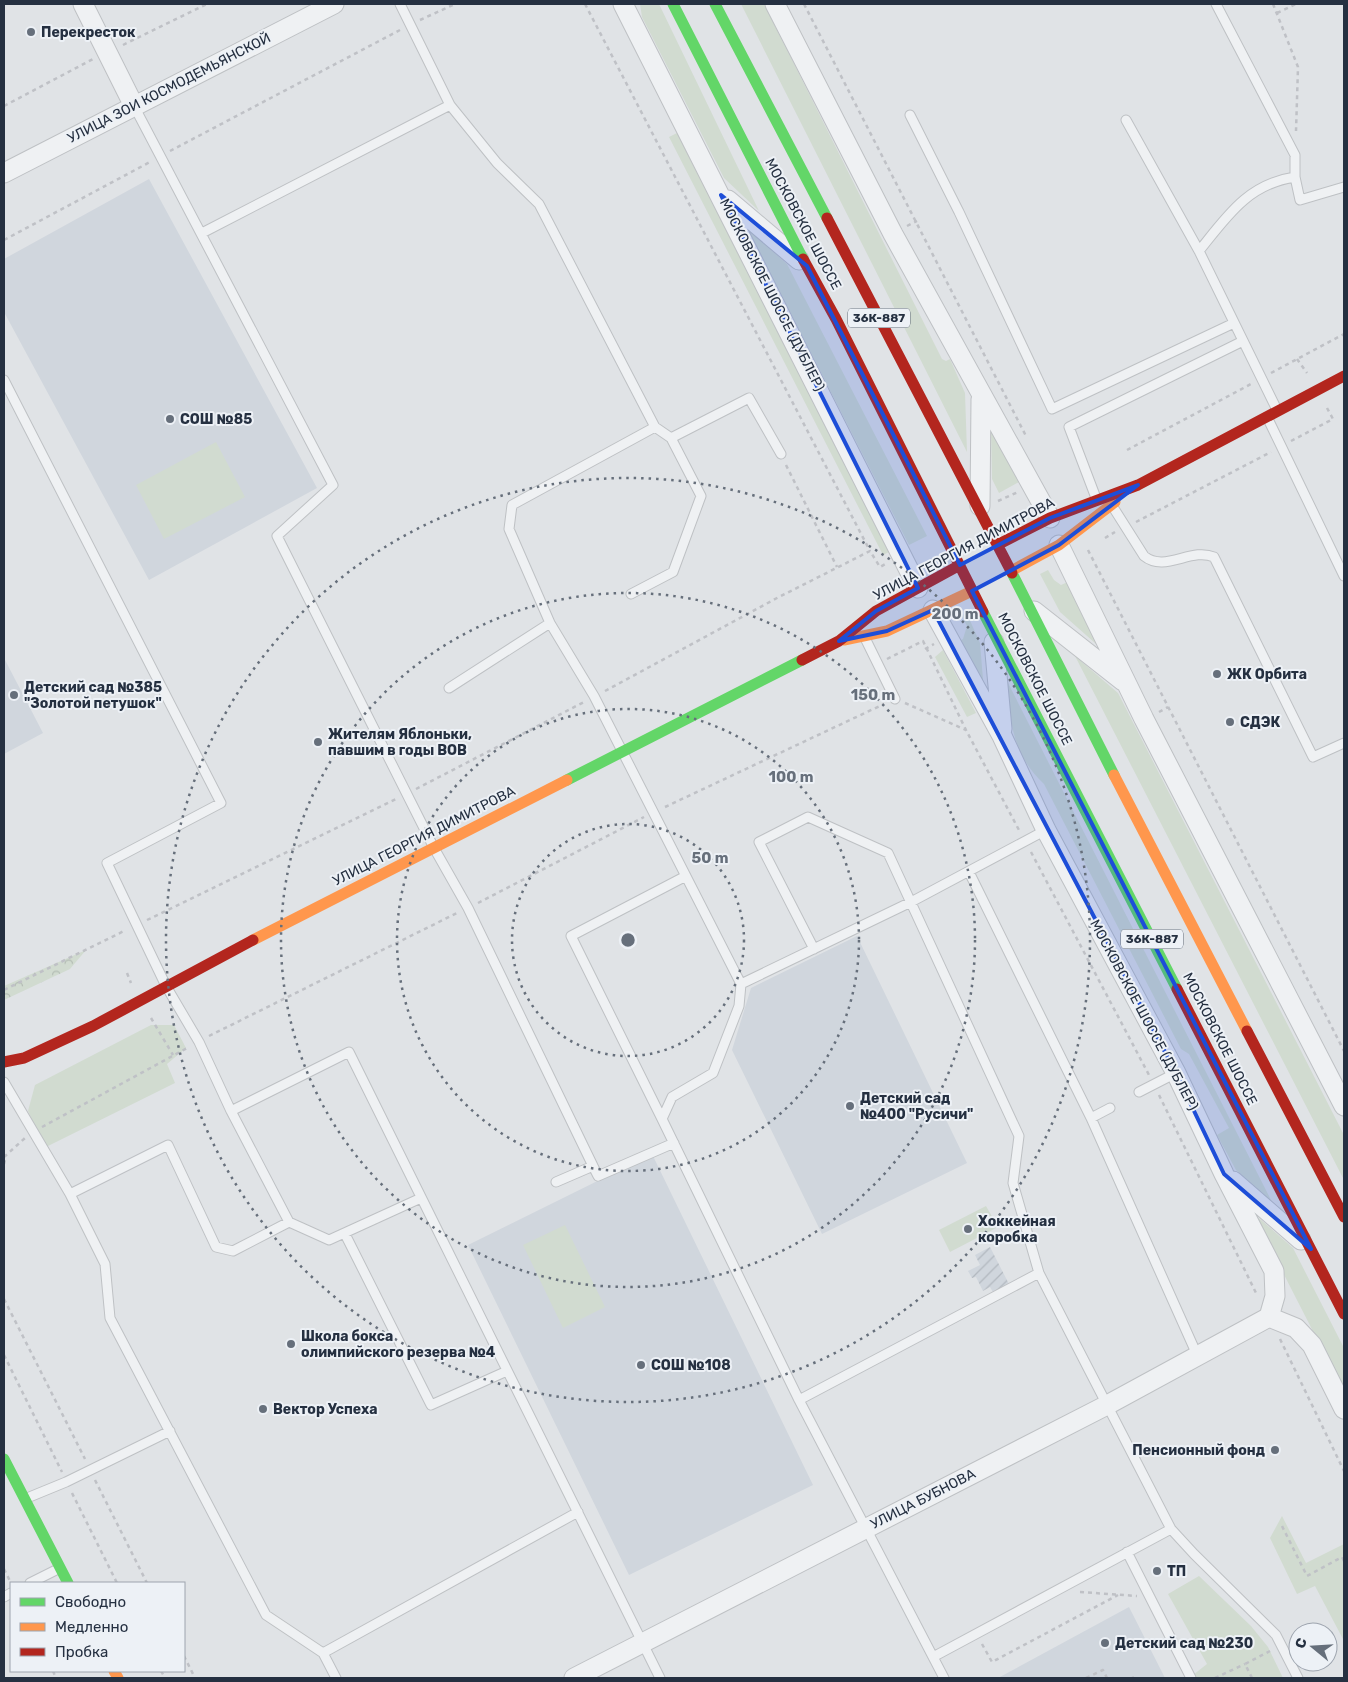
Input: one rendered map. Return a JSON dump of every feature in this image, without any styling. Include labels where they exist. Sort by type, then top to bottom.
[{"type":"main road","name":"МОСКОВСКОЕ ШОССЕ","points":[[673,4],[807,266],[963,563],[993,630],[1344,1314]]},
{"type":"main road","name":"МОСКОВСКОЕ ШОССЕ","points":[[715,4],[980,510],[994,547],[1007,573],[1029,607],[1147,841],[1344,1217]]},
{"type":"main road","name":"УЛИЦА ГЕОРГИЯ ДИМИТРОВА","points":[[994,547],[1050,518],[1138,485],[1344,376]]},
{"type":"main road","name":"УЛИЦА ГЕОРГИЯ ДИМИТРОВА","points":[[1007,573],[1060,545],[1138,485]]},
{"type":"main road","name":"УЛИЦА ГЕОРГИЯ ДИМИТРОВА","points":[[4,1062],[24,1058],[93,1026],[166,986],[839,641],[876,611],[963,563]]},
{"type":"main road","name":"УЛИЦА ГЕОРГИЯ ДИМИТРОВА","points":[[839,641],[887,630],[976,589]]},
{"type":"main road","name":"УЛИЦА ГЕОРГИЯ ДИМИТРОВА","points":[[4,1074],[24,1058]]},
{"type":"main road","points":[[4,1459],[6,1471],[25,1499],[67,1582]]},
{"type":"street","points":[[83,4],[134,106]]},
{"type":"street","name":"УЛИЦА ЗОИ КОСМОДЕМЬЯНСКОЙ","points":[[4,173],[334,4]]},
{"type":"street","name":"МОСКОВСКОЕ ШОССЕ (ДУБЛЕР)","points":[[623,4],[918,588]]},
{"type":"street","points":[[775,4],[892,234],[1050,518]]},
{"type":"street","points":[[721,195],[807,266]]},
{"type":"street","points":[[980,510],[981,397]]},
{"type":"street","points":[[1060,545],[1126,683],[1344,1106]]},
{"type":"street","points":[[1029,607],[1126,683]]},
{"type":"street","name":"МОСКОВСКОЕ ШОССЕ (ДУБЛЕР)","points":[[933,610],[1002,736],[1046,830],[1176,1073],[1224,1174],[1274,1271],[1275,1296],[1270,1317]]},
{"type":"street","points":[[993,630],[1002,736]]},
{"type":"street","points":[[1224,1174],[1311,1249]]},
{"type":"street","points":[[1270,1317],[1296,1328],[1312,1345],[1344,1409]]},
{"type":"street","name":"УЛИЦА БУБНОВА","points":[[574,1678],[1109,1404],[1270,1317]]},
{"type":"lane","points":[[400,4],[450,105],[497,163],[539,204],[655,427],[671,438],[701,496],[673,572],[631,594]]},
{"type":"lane","points":[[1216,4],[1295,155],[1295,177],[1300,200],[1344,186]]},
{"type":"lane","points":[[202,233],[450,105]]},
{"type":"lane","points":[[134,106],[333,485],[277,536],[434,848],[468,908],[598,1176],[674,1143]]},
{"type":"lane","points":[[910,115],[959,212],[1052,409],[1234,323]]},
{"type":"lane","points":[[1126,120],[1199,251],[1278,411]]},
{"type":"lane","points":[[1199,251],[1230,212],[1256,190],[1274,180],[1295,177]]},
{"type":"lane","points":[[1097,500],[1069,428],[1243,341]]},
{"type":"lane","points":[[4,380],[221,803],[107,863],[166,986],[199,1042],[289,1222],[329,1240],[421,1198]]},
{"type":"lane","points":[[671,438],[749,398],[781,454]]},
{"type":"lane","points":[[1266,417],[1344,576]]},
{"type":"lane","points":[[655,427],[512,505],[509,529],[550,623],[594,696],[741,984],[739,1006],[713,1073],[672,1097],[662,1118]]},
{"type":"lane","points":[[1111,505],[1144,556],[1150,562],[1161,563],[1206,554],[1214,557],[1313,758],[1344,742]]},
{"type":"lane","points":[[449,688],[550,623]]},
{"type":"lane","points":[[864,635],[895,699]]},
{"type":"lane","points":[[814,949],[760,842],[808,817],[888,853],[1019,1136],[1013,1183],[1039,1273],[1109,1404],[1135,1460],[1171,1528],[1194,1554],[1276,1636],[1298,1678]]},
{"type":"lane","points":[[741,984],[911,902],[1026,843],[1046,830]]},
{"type":"lane","points":[[969,872],[1091,1118],[1198,1357]]},
{"type":"lane","points":[[686,876],[571,936],[799,1400],[893,1584],[944,1678]]},
{"type":"lane","points":[[232,1111],[349,1052],[660,1678]]},
{"type":"lane","points":[[1139,1092],[1176,1073]]},
{"type":"lane","points":[[4,1082],[70,1194],[105,1264],[110,1318],[266,1615],[323,1653],[336,1678]]},
{"type":"lane","points":[[1091,1118],[1110,1108]]},
{"type":"lane","points":[[70,1194],[168,1145],[216,1247],[233,1251],[289,1222]]},
{"type":"lane","points":[[556,1182],[593,1166]]},
{"type":"lane","points":[[345,1234],[430,1405],[507,1371]]},
{"type":"lane","points":[[799,1400],[1039,1273]]},
{"type":"lane","points":[[25,1499],[66,1482],[170,1431]]},
{"type":"lane","points":[[323,1653],[578,1512]]},
{"type":"lane","points":[[933,1657],[1171,1528]]},
{"type":"lane","points":[[1127,1552],[1191,1678]]},
{"type":"lane","points":[[32,1582],[60,1568]]},
{"type":"path","points":[[4,240],[410,24],[455,4]]},
{"type":"path","points":[[585,4],[880,567]]},
{"type":"path","points":[[804,4],[917,221],[1028,441]]},
{"type":"path","points":[[1273,4],[1298,67],[1295,155]]},
{"type":"path","points":[[1277,13],[1296,4]]},
{"type":"path","points":[[907,227],[917,221]]},
{"type":"path","points":[[1126,450],[1344,334]]},
{"type":"path","points":[[1102,539],[1333,420],[1297,359]]},
{"type":"path","points":[[781,454],[837,567]]},
{"type":"path","points":[[1005,498],[1022,490]]},
{"type":"path","points":[[1087,547],[1344,1051]]},
{"type":"path","points":[[4,990],[408,794],[870,551]]},
{"type":"path","points":[[878,664],[923,641],[966,730],[1154,1084],[1247,1277],[1270,1317],[1344,1470]]},
{"type":"path","points":[[4,1164],[5,1156],[34,1131],[199,1042],[468,908],[654,812],[895,699],[966,730]]},
{"type":"path","points":[[1155,714],[1168,707]]},
{"type":"path","points":[[1302,982],[1307,980]]},
{"type":"path","points":[[4,1299],[146,1582]]},
{"type":"path","points":[[4,1355],[116,1582]]},
{"type":"path","points":[[1282,1526],[1307,1576],[1342,1558],[1344,1561]]},
{"type":"path","points":[[4,1569],[10,1583]]},
{"type":"path","points":[[1057,1590],[1140,1596]]},
{"type":"path","points":[[976,1633],[992,1662],[1118,1595]]},
{"type":"path","points":[[1215,1678],[1270,1651]]},
{"type":"path","points":[[185,1658],[195,1678]]},
{"type":"path","points":[[1245,1664],[1252,1678]]},
{"type":"path","points":[[1086,1678],[1102,1670],[1106,1678]]},
{"type":"highlighted area","points":[[721,195],[807,266],[960,565],[1050,518],[1138,485],[1059,545],[972,591],[1311,1249],[1224,1174],[1176,1073],[933,610],[887,631],[839,641],[876,611],[918,588]]},
{"type":"shaded area","name":"СОШ №85","points":[[149,179],[317,488],[149,580],[4,312],[4,259]]},
{"type":"shaded area","name":"Детский сад №385 \"Золотой петушок\"","points":[[4,658],[43,733],[4,754]]},
{"type":"shaded area","name":"Детский сад №400 \"Русичи\"","points":[[857,936],[967,1163],[822,1234],[732,1050],[751,988]]},
{"type":"shaded area","name":"СОШ №108","points":[[652,1154],[813,1485],[629,1575],[468,1245]]},
{"type":"shaded area","points":[[990,1247],[1010,1286],[994,1294],[990,1287],[983,1291],[976,1277],[972,1278],[968,1271],[980,1265],[975,1255]]},
{"type":"shaded area","name":"Детский сад №230","points":[[1129,1607],[1165,1678],[998,1678]]},
{"type":"green space","points":[[640,4],[659,4],[759,211],[724,178],[642,17]]},
{"type":"green space","points":[[741,4],[764,4],[942,359],[946,361],[950,359],[965,393],[967,452]]},
{"type":"green space","points":[[679,132],[893,550],[883,555],[669,137]]},
{"type":"green space","points":[[747,228],[787,264],[927,536],[909,545]]},
{"type":"green space","points":[[991,428],[1019,482],[999,493],[992,479]]},
{"type":"green space","points":[[216,442],[245,497],[164,539],[136,485]]},
{"type":"green space","points":[[1048,570],[1054,580],[1061,585],[1070,581],[1104,651],[1060,612],[1040,574]]},
{"type":"green space","points":[[960,613],[968,616],[980,643],[984,692],[959,641],[963,639],[967,626]]},
{"type":"green space","points":[[943,650],[976,713],[967,717],[935,657]]},
{"type":"green space","points":[[1075,656],[1118,693],[1344,1135],[1344,1180]]},
{"type":"green space","points":[[1006,679],[1272,1202],[1236,1170],[1217,1135],[1229,1128],[1189,1054],[1181,1049],[1044,784],[1025,761],[1014,736]]},
{"type":"green space","points":[[86,950],[70,969],[4,1000],[4,986]]},
{"type":"green space","points":[[151,1025],[174,1025],[186,1048],[167,1064],[175,1083],[44,1148],[28,1111],[35,1085]]},
{"type":"green space","name":"Хоккейная коробка","points":[[986,1206],[998,1227],[950,1252],[939,1230]]},
{"type":"green space","points":[[1252,1212],[1293,1248],[1344,1348],[1344,1392]]},
{"type":"green space","points":[[565,1225],[605,1307],[563,1328],[523,1245]]},
{"type":"green space","points":[[1282,1516],[1306,1563],[1344,1544],[1344,1641],[1338,1630],[1338,1622],[1334,1622],[1315,1586],[1297,1594],[1270,1538]]},
{"type":"green space","points":[[1199,1576],[1251,1626],[1268,1647],[1283,1678],[1195,1678],[1193,1675],[1207,1664],[1168,1594]]},
{"type":"traffic: fast","points":[[673,4],[803,259]]},
{"type":"traffic: fast","points":[[715,4],[827,218]]},
{"type":"traffic: fast","points":[[1012,573],[1114,775]]},
{"type":"traffic: fast","points":[[983,612],[1177,989]]},
{"type":"traffic: fast","points":[[567,780],[802,660]]},
{"type":"traffic: fast","points":[[4,1459],[67,1582]]},
{"type":"traffic: slow","points":[[1011,571],[1059,545],[1115,502]]},
{"type":"traffic: slow","points":[[844,640],[887,631],[972,591]]},
{"type":"traffic: slow","points":[[1114,775],[1247,1031]]},
{"type":"traffic: slow","points":[[253,940],[567,780]]},
{"type":"traffic: slow","points":[[115,1672],[118,1678]]},
{"type":"traffic: jam","points":[[827,218],[1012,573]]},
{"type":"traffic: jam","points":[[803,259],[836,319],[983,612]]},
{"type":"traffic: jam","points":[[997,545],[1050,518],[1138,485],[1344,376]]},
{"type":"traffic: jam","points":[[802,660],[839,641],[876,611],[960,565]]},
{"type":"traffic: jam","points":[[4,1062],[24,1058],[93,1026],[253,940]]},
{"type":"traffic: jam","points":[[1177,989],[1344,1314]]},
{"type":"traffic: jam","points":[[1247,1031],[1344,1217]]},
{"type":"place","name":"Перекресток","points":[[31,32]]},
{"type":"place","name":"СОШ №85","points":[[170,419]]},
{"type":"place","name":"ЖК Орбита","points":[[1217,674]]},
{"type":"place","name":"Детский сад №385 \"Золотой петушок\"","points":[[14,695]]},
{"type":"place","name":"СДЭК","points":[[1230,722]]},
{"type":"place","name":"Жителям Яблоньки, павшим в годы ВОВ","points":[[318,742]]},
{"type":"place","name":"Детский сад №400 \"Русичи\"","points":[[850,1106]]},
{"type":"place","name":"Хоккейная коробка","points":[[968,1229]]},
{"type":"place","name":"Школа бокса олимпийского резерва №4","points":[[291,1344]]},
{"type":"place","name":"СОШ №108","points":[[641,1365]]},
{"type":"place","name":"Вектор Успеха","points":[[263,1409]]},
{"type":"place","name":"Пенсионный фонд","points":[[1275,1450]]},
{"type":"place","name":"ТП","points":[[1157,1571]]},
{"type":"place","name":"Детский сад №230","points":[[1105,1643]]}]
